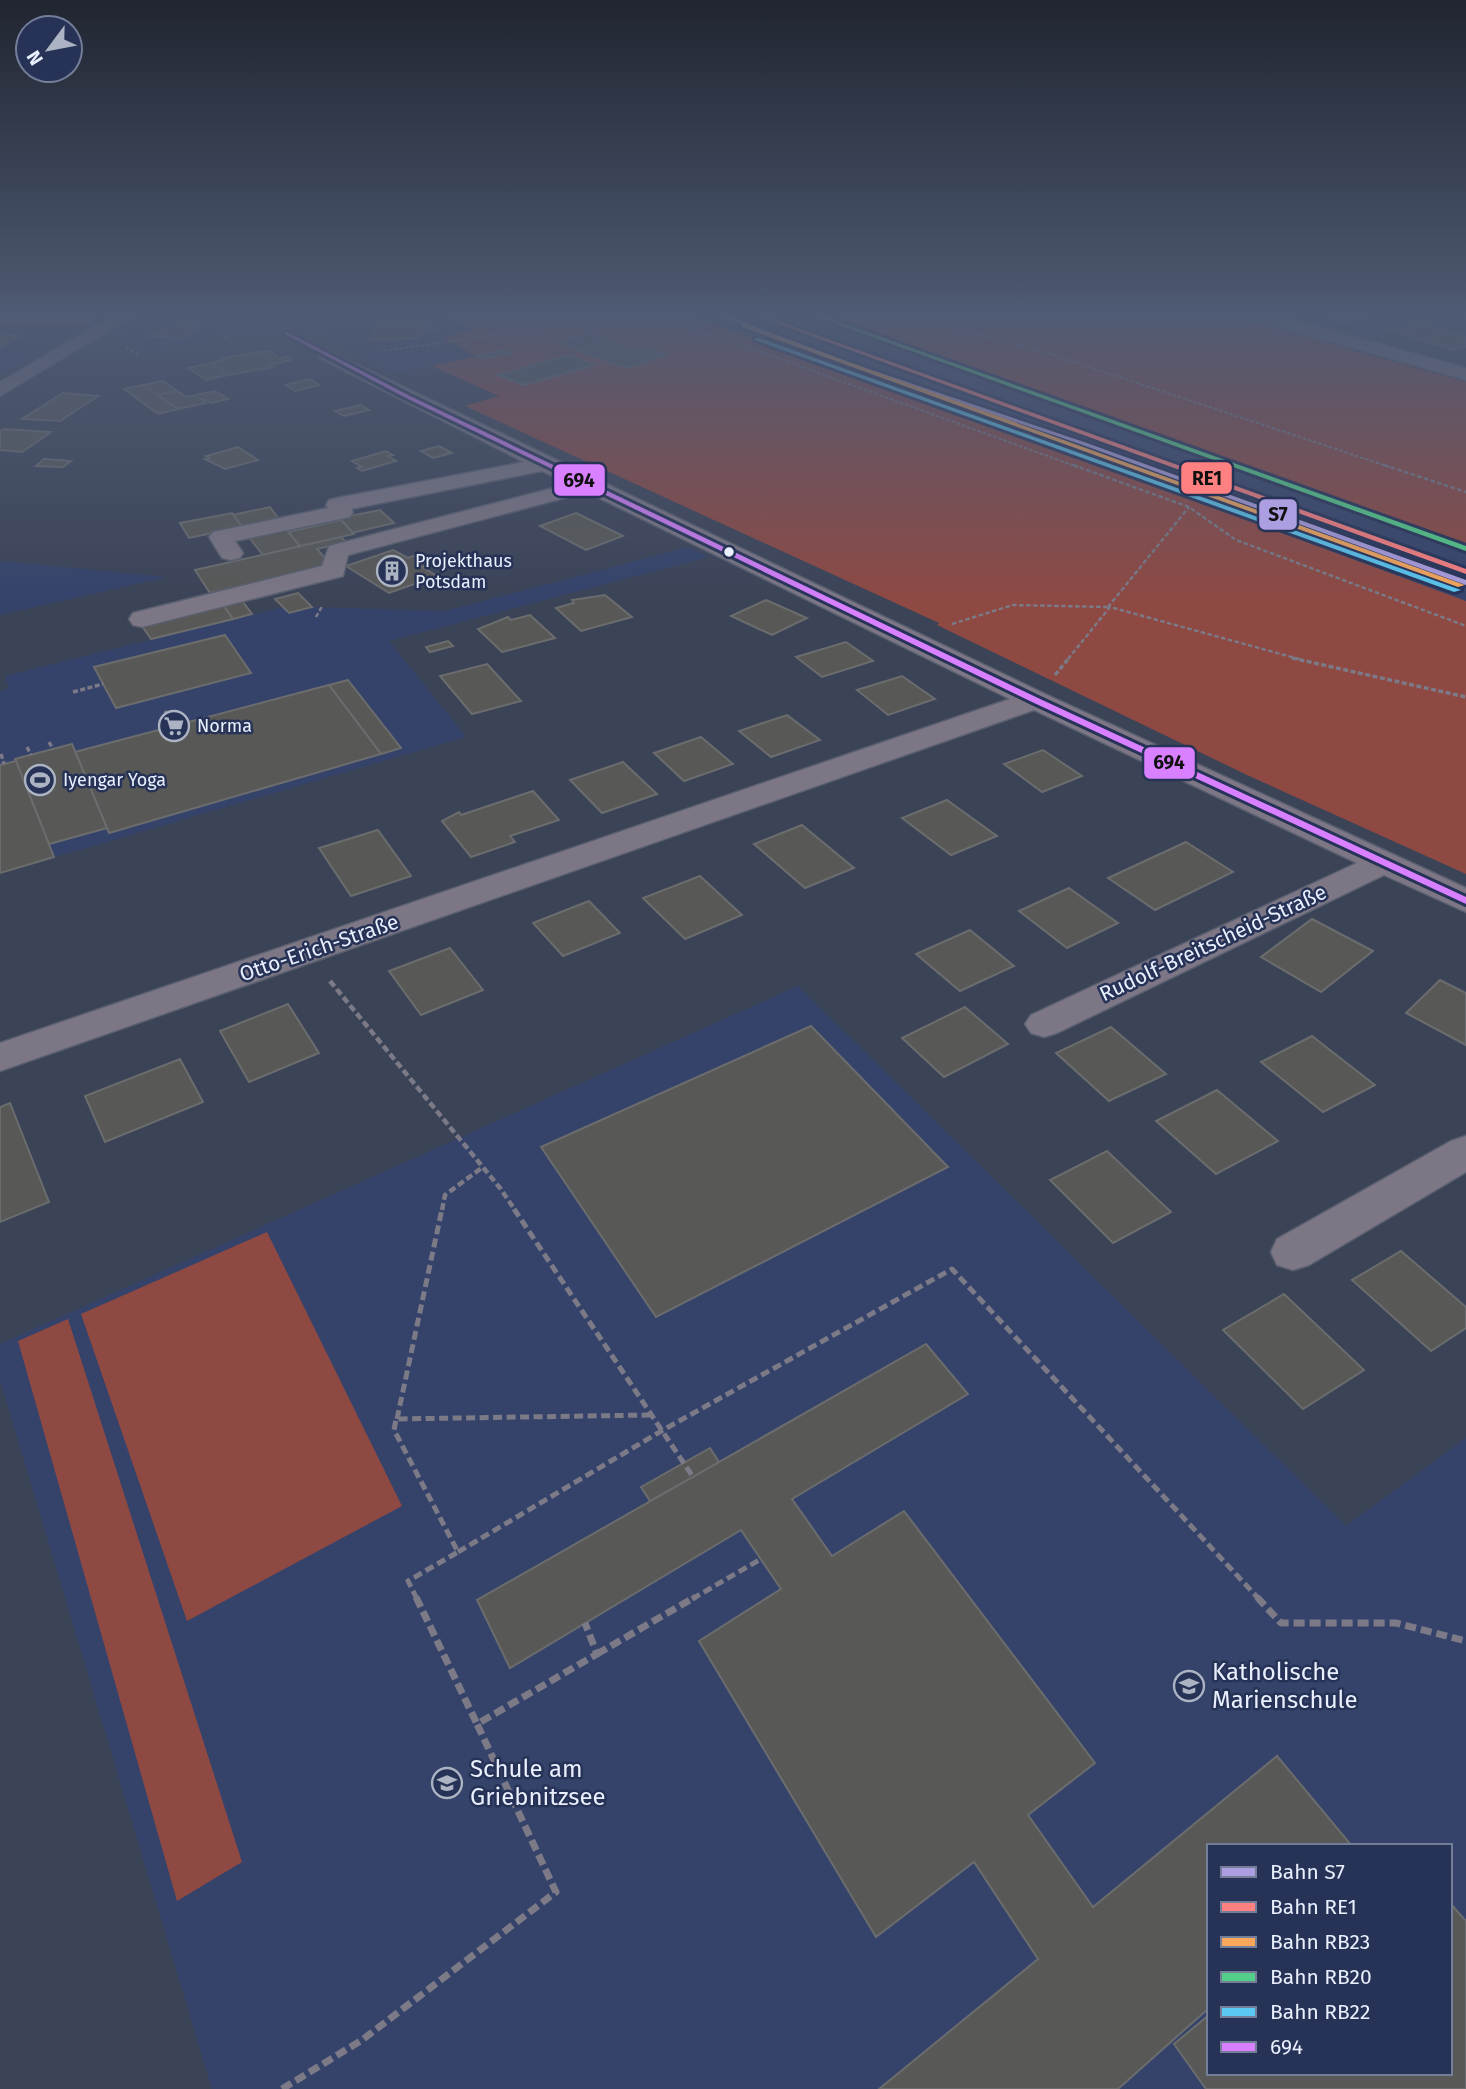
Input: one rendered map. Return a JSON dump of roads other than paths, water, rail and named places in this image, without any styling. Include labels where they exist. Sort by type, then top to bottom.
[{"type":"street","points":[[438,410],[1035,700],[1466,901]]},
{"type":"street","points":[[231,553],[221,537],[342,512],[337,506],[545,464]]},
{"type":"street","points":[[142,619],[334,571],[337,551],[589,485]]},
{"type":"street","name":"Otto-Erich-Straße","points":[[0,1058],[1035,700]]},
{"type":"street","name":"Rudolf-Breitscheid-Straße","points":[[1044,1024],[1383,863]]},
{"type":"street","points":[[1293,1252],[1466,1152]]},
{"type":"rail line","name":"RB22","points":[[956,410],[1457,590]]},
{"type":"rail line","name":"RB23","points":[[978,410],[1461,585]]},
{"type":"rail line","name":"S7","points":[[986,410],[1466,583]]},
{"type":"rail line","name":"RE1","points":[[1019,410],[1466,572]]},
{"type":"rail line","name":"RB20","points":[[1080,410],[1466,549]]},
{"type":"place","name":"Projekthaus Potsdam","points":[[392,571]]},
{"type":"place","name":"Norma","points":[[174,726]]},
{"type":"place","name":"Iyengar Yoga","points":[[40,780]]},
{"type":"place","name":"Katholische Marienschule","points":[[1189,1686]]},
{"type":"place","name":"Schule am Griebnitzsee","points":[[447,1783]]}]
